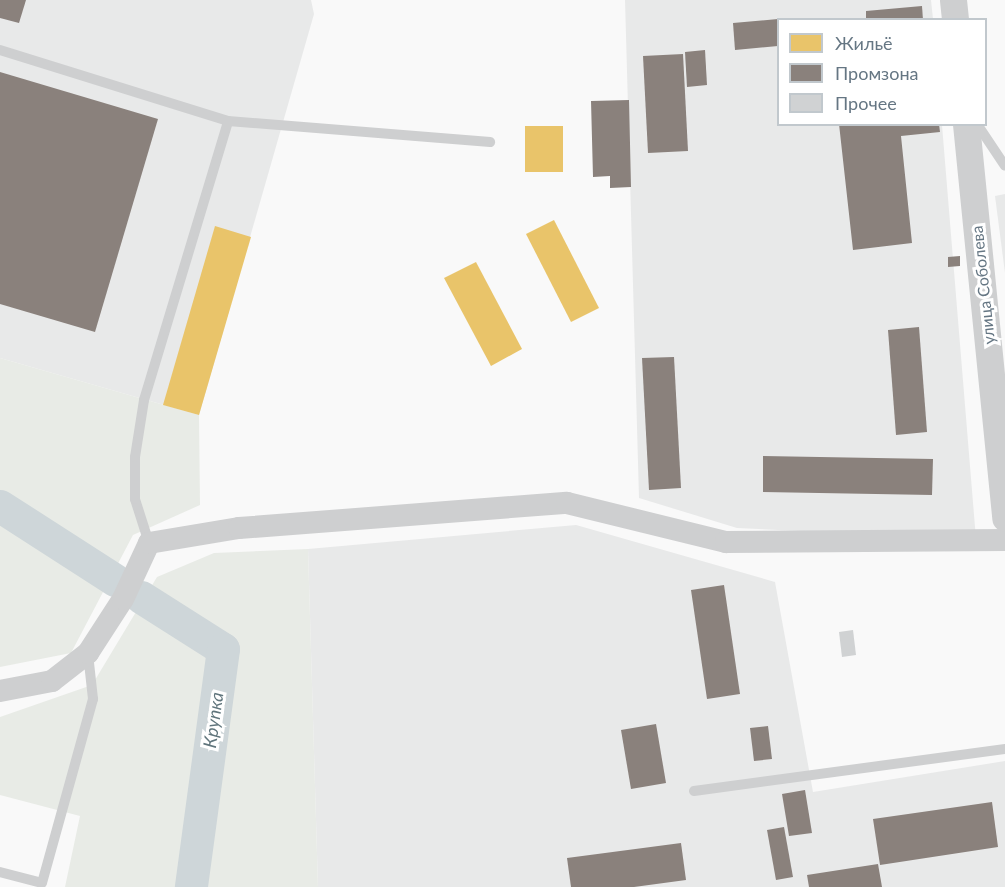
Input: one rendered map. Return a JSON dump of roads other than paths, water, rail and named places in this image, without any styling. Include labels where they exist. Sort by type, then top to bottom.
[{"type":"street","points":[[953,0],[955,18]]},
{"type":"street","name":"улица Соболева","points":[[966,126],[1001,436],[1005,518]]},
{"type":"street","points":[[0,691],[52,681],[88,653],[123,599],[150,543],[239,528],[567,503],[726,542],[1005,540]]},
{"type":"lane","points":[[0,50],[228,121],[490,142]]},
{"type":"lane","points":[[150,543],[135,499],[135,458],[144,400],[228,121]]},
{"type":"lane","points":[[977,126],[1005,166]]},
{"type":"lane","points":[[0,872],[42,883],[93,699],[88,653]]},
{"type":"lane","points":[[694,790],[1005,749]]},
{"type":"waterway","name":"Крупка","points":[[0,506],[115,580]]},
{"type":"waterway","name":"Крупка","points":[[141,597],[223,649],[191,887]]}]
